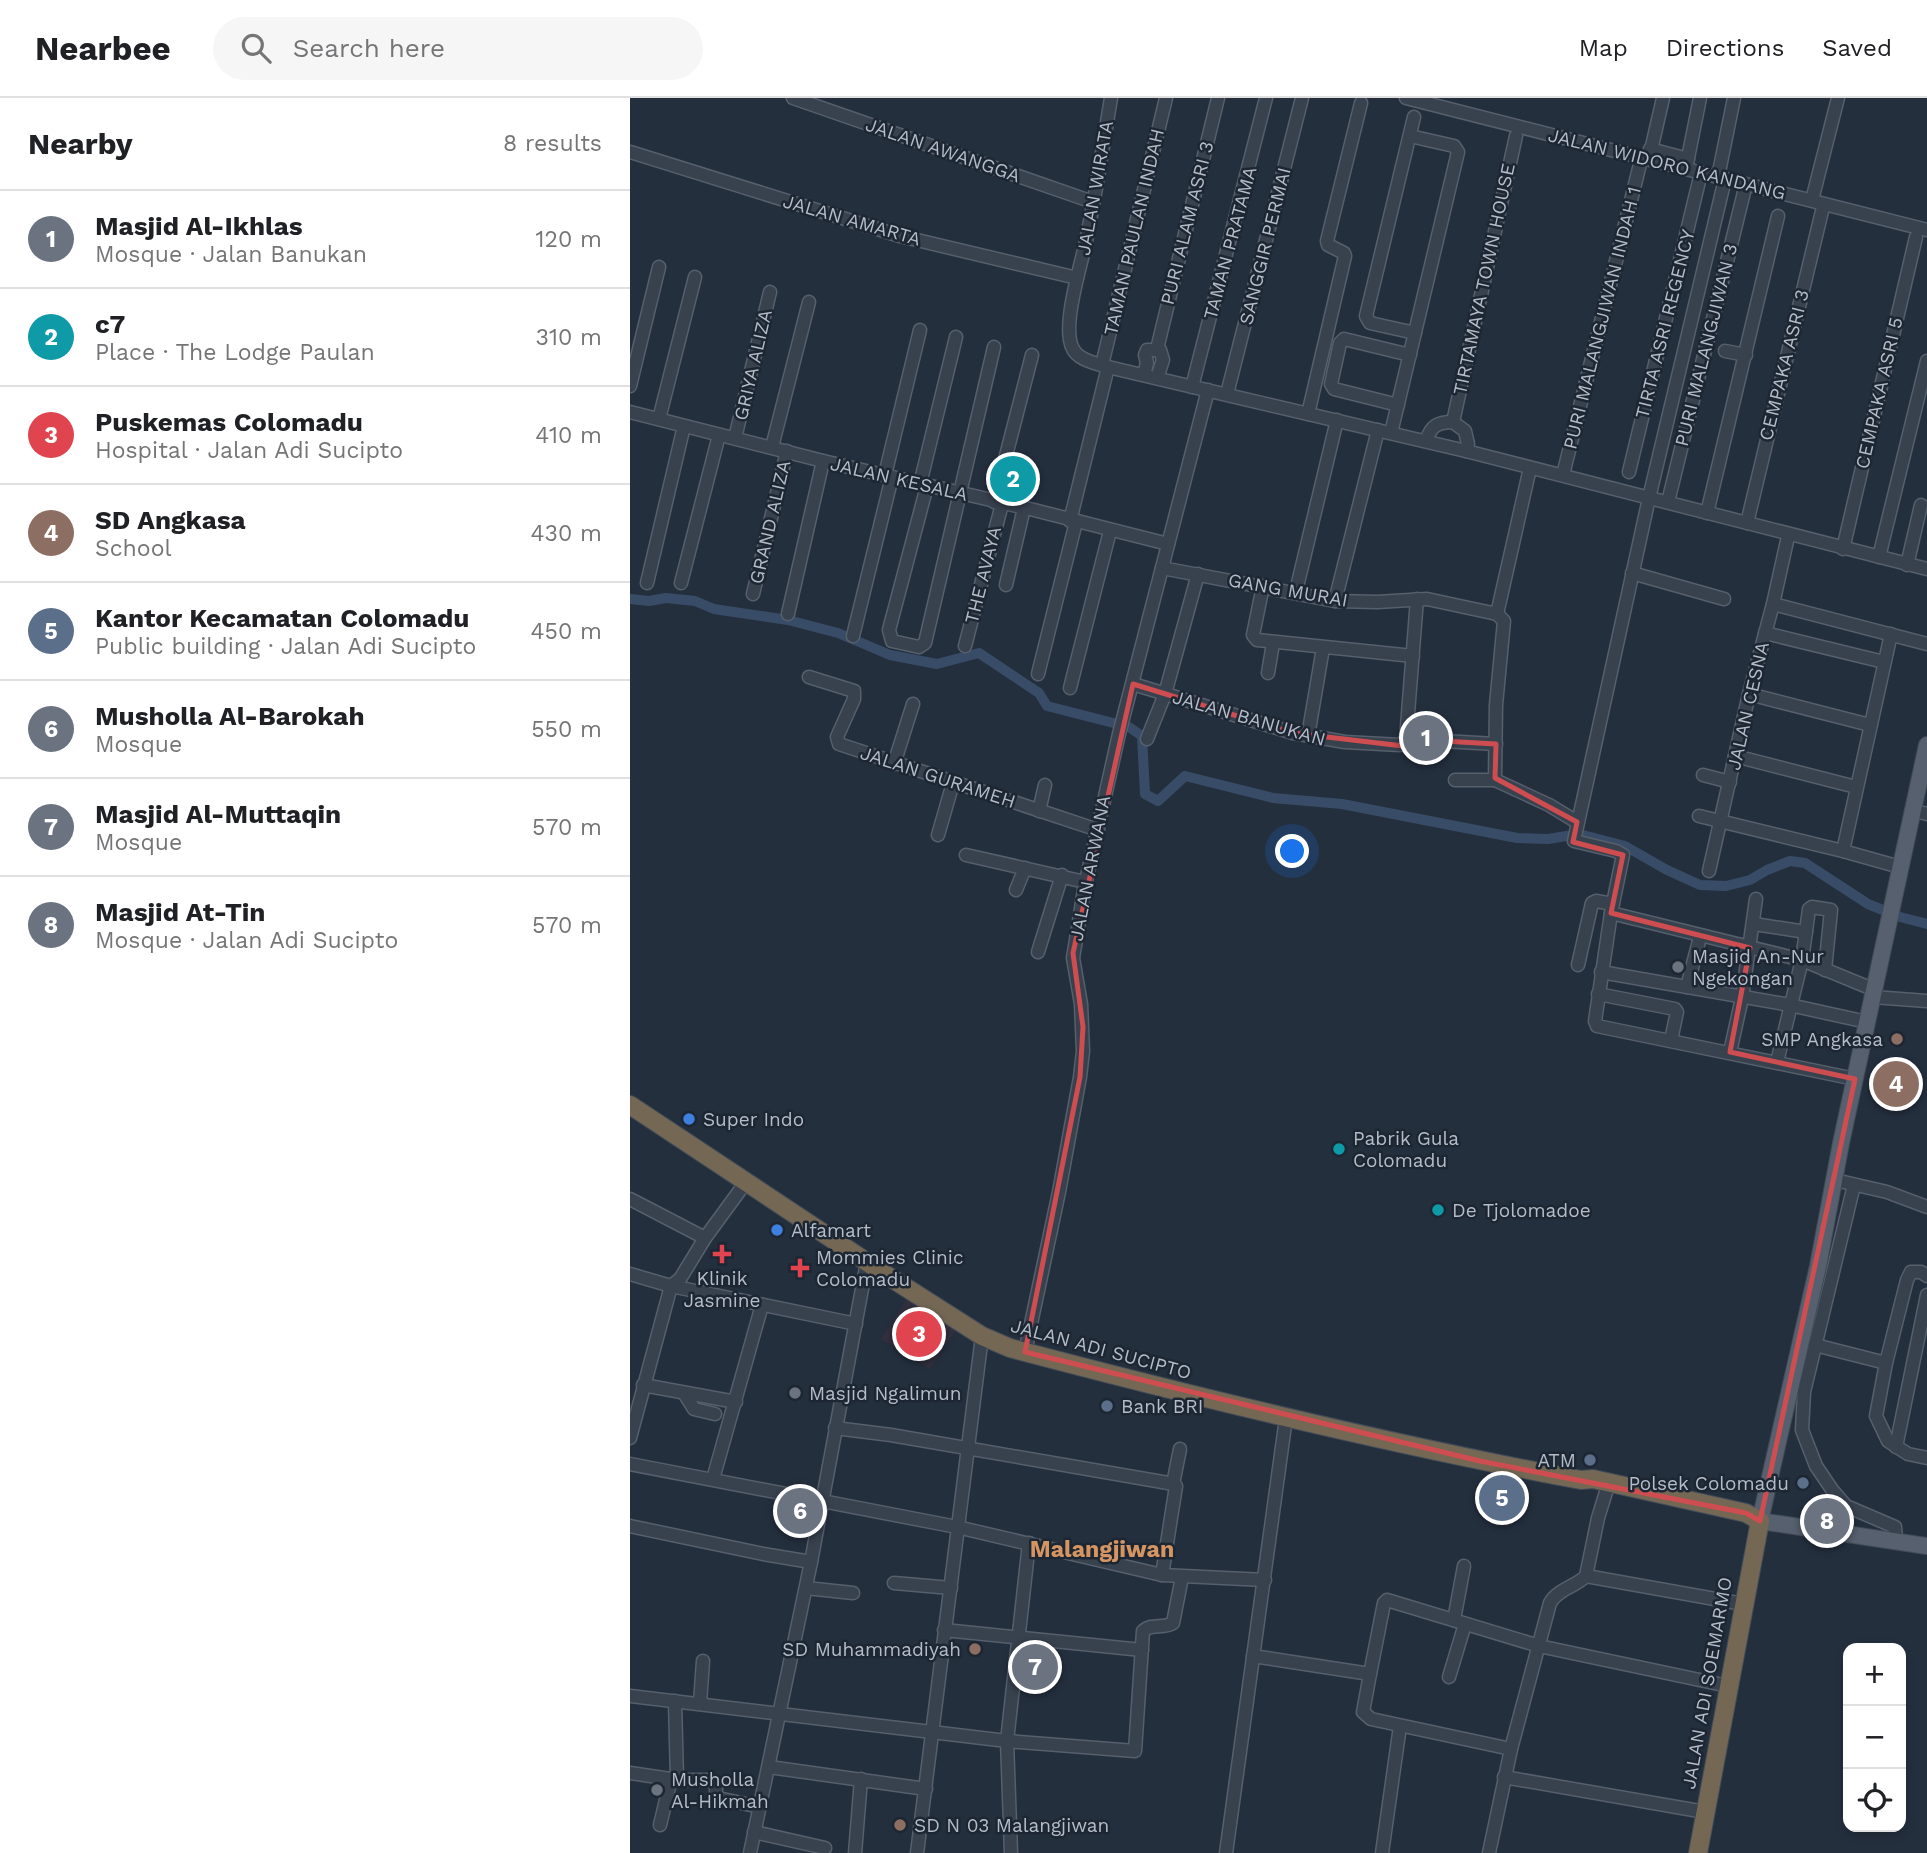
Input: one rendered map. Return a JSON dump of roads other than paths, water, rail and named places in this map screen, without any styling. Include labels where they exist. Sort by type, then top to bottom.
[{"type":"highway","name":"JALAN ADI SUCIPTO","points":[[630,1105],[982,1336],[1010,1348],[1286,1418],[1480,1461],[1581,1480],[1593,1479],[1746,1513],[1760,1521]]},
{"type":"highway","name":"JALAN ADI SUCIPTO","points":[[1581,1480],[1592,1489],[1744,1523],[1760,1521]]},
{"type":"highway","name":"JALAN ADI SOEMARMO","points":[[1698,1853],[1760,1521]]},
{"type":"main road","points":[[1760,1521],[1801,1342],[1899,867],[1919,812],[1927,745]]},
{"type":"main road","name":"JALAN ADI SUCIPTO","points":[[1760,1521],[1927,1546]]},
{"type":"street","name":"JALAN AWANGGA","points":[[793,98],[813,101],[1093,202]]},
{"type":"street","name":"JALAN WIRATA","points":[[1111,98],[1072,310],[1070,343],[1081,358],[1105,366],[1337,419],[1633,492],[1927,569]]},
{"type":"street","name":"TAMAN PAULAN INDAH","points":[[1038,674],[1166,98]]},
{"type":"street","name":"PURI ALAM ASRI 3","points":[[1151,377],[1163,360],[1163,354],[1157,349],[1219,98]]},
{"type":"street","name":"TAMAN PRATAMA","points":[[1192,387],[1266,98]]},
{"type":"street","name":"SANGGIR PERMAI","points":[[1227,394],[1302,98]]},
{"type":"street","name":"JALAN WIDORO KANDANG","points":[[1406,98],[1687,164],[1722,178],[1921,234]]},
{"type":"street","name":"PURI MALANGJIWAN INDAH 1","points":[[1563,475],[1663,98]]},
{"type":"street","points":[[1687,164],[1700,98]]},
{"type":"street","points":[[1734,98],[1722,178],[1576,824],[1574,841],[1623,855],[1601,972],[1595,1021],[1597,1026],[1855,1079]]},
{"type":"street","name":"CEMPAKA ASRI 3","points":[[1747,523],[1838,98]]},
{"type":"street","points":[[1308,414],[1345,256],[1328,245],[1327,241],[1361,103]]},
{"type":"street","points":[[1414,117],[1366,316],[1370,323],[1415,333]]},
{"type":"street","points":[[1335,601],[1385,431],[1398,405],[1458,152],[1458,148],[1454,146],[1410,136]]},
{"type":"street","name":"TIRTAMAYA TOWN HOUSE","points":[[1453,422],[1516,136]]},
{"type":"street","name":"JALAN AMARTA","points":[[630,152],[900,236],[1077,278]]},
{"type":"street","name":"TIRTA ASRI REGENCY","points":[[1633,492],[1629,472],[1700,177]]},
{"type":"street","name":"PURI MALANGJIWAN 3","points":[[1668,502],[1745,188]]},
{"type":"street","points":[[1707,513],[1779,216]]},
{"type":"street","name":"CEMPAKA ASRI 5","points":[[1843,549],[1921,234]]},
{"type":"street","points":[[630,386],[659,267]]},
{"type":"street","points":[[659,419],[695,277]]},
{"type":"street","name":"GRIYA ALIZA","points":[[735,439],[770,292]]},
{"type":"street","points":[[772,447],[808,302]]},
{"type":"street","points":[[853,636],[920,330]]},
{"type":"street","points":[[957,337],[889,630],[892,641],[915,647],[925,643],[994,347]]},
{"type":"street","points":[[1398,405],[1334,389],[1331,384],[1340,343],[1344,340],[1410,355]]},
{"type":"street","points":[[1725,351],[1746,355]]},
{"type":"street","name":"THE AVAYA","points":[[965,646],[1032,355]]},
{"type":"street","points":[[1879,557],[1927,361]]},
{"type":"street","name":"JALAN ARWANA","points":[[1025,1352],[1080,1077],[1083,1039],[1081,1004],[1073,958],[1085,882],[1119,734],[1208,390]]},
{"type":"street","name":"JALAN KESALA","points":[[630,412],[1168,544]]},
{"type":"street","points":[[1297,587],[1337,419]]},
{"type":"street","name":"TIRTAMAYA TOWN HOUSE","points":[[1426,442],[1436,424],[1453,422],[1465,431],[1468,444],[1466,451]]},
{"type":"street","points":[[647,583],[684,426]]},
{"type":"street","points":[[681,583],[719,435]]},
{"type":"street","name":"GRAND ALIZA","points":[[753,594],[787,451]]},
{"type":"street","points":[[788,614],[823,461]]},
{"type":"street","points":[[1495,780],[1496,705],[1504,635],[1504,621],[1497,614],[1530,468]]},
{"type":"street","name":"TIRTA ASRI REGENCY","points":[[1616,488],[1629,472]]},
{"type":"street","points":[[1907,565],[1921,505]]},
{"type":"street","points":[[1006,585],[1024,508]]},
{"type":"street","points":[[1070,688],[1110,531]]},
{"type":"street","name":"JALAN CESNA","points":[[1709,871],[1787,541]]},
{"type":"street","name":"GANG MURAI","points":[[1162,568],[1335,601],[1377,602],[1417,598],[1446,601],[1497,614]]},
{"type":"street","points":[[1632,573],[1724,599]]},
{"type":"street","points":[[1147,739],[1164,694],[1198,574]]},
{"type":"street","points":[[1263,586],[1253,635],[1257,640],[1413,656]]},
{"type":"street","points":[[1417,598],[1406,739],[1496,744]]},
{"type":"street","points":[[1773,604],[1927,643]]},
{"type":"street","points":[[1765,632],[1884,662]]},
{"type":"street","points":[[1843,851],[1891,634]]},
{"type":"street","points":[[1268,673],[1273,643]]},
{"type":"street","points":[[1308,736],[1323,648]]},
{"type":"street","name":"JALAN GURAMEH","points":[[809,677],[854,691],[854,699],[837,737],[839,744],[1098,830]]},
{"type":"street","name":"JALAN BANUKAN","points":[[1133,684],[1308,736],[1345,743],[1400,746],[1406,739]]},
{"type":"street","points":[[1749,694],[1870,725]]},
{"type":"street","points":[[894,764],[913,704]]},
{"type":"street","points":[[1735,756],[1856,787]]},
{"type":"street","points":[[1703,775],[1730,782]]},
{"type":"street","points":[[1455,780],[1495,780],[1549,805],[1576,824]]},
{"type":"street","points":[[938,835],[953,783]]},
{"type":"street","points":[[1039,811],[1045,785]]},
{"type":"street","points":[[1699,816],[1899,867]]},
{"type":"street","points":[[966,855],[1085,882]]},
{"type":"street","points":[[1016,890],[1024,868]]},
{"type":"street","points":[[1038,952],[1062,875]]},
{"type":"street","points":[[1730,1052],[1742,998],[1756,900]]},
{"type":"street","points":[[1578,965],[1592,904],[1596,901],[1612,909],[1700,937],[1802,960],[1874,993],[1927,1001]]},
{"type":"street","points":[[1777,1062],[1802,960],[1811,907],[1831,910],[1825,970]]},
{"type":"street","points":[[1754,923],[1806,932]]},
{"type":"street","points":[[1687,986],[1700,937]]},
{"type":"street","points":[[1601,972],[1790,1005],[1867,1022]]},
{"type":"street","points":[[1598,994],[1675,1009],[1677,1012],[1671,1040]]},
{"type":"street","points":[[1835,1180],[1887,1192],[1927,1207]]},
{"type":"street","points":[[630,1438],[671,1286],[680,1279],[705,1238],[746,1182]]},
{"type":"street","points":[[1854,1185],[1802,1403],[1802,1430],[1816,1466],[1833,1491],[1846,1506],[1895,1527],[1896,1541]]},
{"type":"street","points":[[630,1199],[705,1238]]},
{"type":"street","points":[[750,1853],[806,1588],[867,1262]]},
{"type":"street","points":[[1927,1276],[1916,1271],[1909,1275],[1886,1363],[1876,1416],[1888,1441],[1908,1454],[1927,1458]]},
{"type":"street","points":[[630,1274],[671,1286],[856,1324]]},
{"type":"street","points":[[1896,1447],[1927,1295]]},
{"type":"street","points":[[713,1479],[762,1305]]},
{"type":"street","points":[[917,1853],[982,1336]]},
{"type":"street","points":[[1815,1345],[1886,1363]]},
{"type":"street","points":[[643,1385],[736,1402]]},
{"type":"street","points":[[684,1393],[694,1409],[715,1415]]},
{"type":"street","points":[[1226,1853],[1286,1418]]},
{"type":"street","points":[[835,1428],[1173,1484]]},
{"type":"street","points":[[1162,1575],[1180,1449]]},
{"type":"street","points":[[630,1464],[957,1527],[1162,1575],[1265,1580]]},
{"type":"street","points":[[1489,1853],[1511,1749],[1553,1597],[1586,1576],[1606,1492]]},
{"type":"street","points":[[630,1526],[763,1555],[811,1562]]},
{"type":"street","points":[[1011,1853],[1007,1741],[1029,1543]]},
{"type":"street","points":[[1449,1677],[1459,1622],[1464,1566]]},
{"type":"street","points":[[1586,1576],[1743,1604]]},
{"type":"street","points":[[630,1696],[1007,1741],[1135,1751],[1144,1629],[1173,1623],[1182,1577]]},
{"type":"street","points":[[894,1583],[951,1588]]},
{"type":"street","points":[[806,1588],[853,1593]]},
{"type":"street","points":[[1511,1749],[1400,1726],[1366,1716],[1363,1712],[1385,1601],[1539,1646],[1728,1686]]},
{"type":"street","points":[[944,1630],[1142,1650]]},
{"type":"street","points":[[1253,1656],[1370,1674]]},
{"type":"street","points":[[700,1703],[704,1661]]},
{"type":"street","points":[[660,1825],[674,1779],[675,1701]]},
{"type":"street","points":[[1382,1853],[1400,1726]]},
{"type":"street","points":[[769,1767],[926,1789]]},
{"type":"street","points":[[630,1773],[674,1779],[710,1780],[716,1785],[718,1798],[760,1807]]},
{"type":"street","points":[[1504,1777],[1705,1812]]},
{"type":"street","points":[[855,1853],[861,1779]]},
{"type":"street","points":[[754,1832],[825,1848]]},
{"type":"waterway","points":[[630,599],[649,601],[666,598],[695,601],[714,609],[788,620],[838,633],[890,655],[937,664],[979,653],[1039,693],[1047,706],[1129,727],[1142,736],[1145,794],[1158,801],[1185,776],[1273,798],[1342,804],[1517,838],[1548,839],[1579,834],[1625,846],[1700,885],[1726,886],[1750,880],[1790,861],[1805,863],[1868,904],[1927,924]]},
{"type":"place","name":"c7","points":[[1013,479]]},
{"type":"place","name":"Masjid Al-Ikhlas","points":[[1426,738]]},
{"type":"place","name":"Masjid An-Nur Ngekongan","points":[[1678,967]]},
{"type":"place","name":"SMP Angkasa","points":[[1897,1039]]},
{"type":"place","name":"SD Angkasa","points":[[1896,1084]]},
{"type":"place","name":"Super Indo","points":[[689,1119]]},
{"type":"place","name":"Pabrik Gula Colomadu","points":[[1339,1149]]},
{"type":"place","name":"De Tjolomadoe","points":[[1438,1210]]},
{"type":"place","name":"Alfamart","points":[[777,1230]]},
{"type":"place","name":"Klinik Jasmine","points":[[722,1254]]},
{"type":"place","name":"Mommies Clinic Colomadu","points":[[800,1268]]},
{"type":"place","name":"Puskemas Colomadu","points":[[919,1334]]},
{"type":"place","name":"Masjid Ngalimun","points":[[795,1393]]},
{"type":"place","name":"Bank BRI","points":[[1107,1406]]},
{"type":"place","name":"ATM","points":[[1590,1460]]},
{"type":"place","name":"Polsek Colomadu","points":[[1803,1483]]},
{"type":"place","name":"Kantor Kecamatan Colomadu","points":[[1502,1498]]},
{"type":"place","name":"Musholla Al-Barokah","points":[[800,1511]]},
{"type":"place","name":"Masjid At-Tin","points":[[1827,1521]]},
{"type":"place","name":"SD Muhammadiyah","points":[[975,1649]]},
{"type":"place","name":"Masjid Al-Muttaqin","points":[[1035,1667]]},
{"type":"place","name":"Musholla Al-Hikmah","points":[[657,1790]]},
{"type":"place","name":"SD N 03 Malangjiwan","points":[[900,1825]]},
{"type":"district","name":"Malangjiwan","points":[[1102,1549]]}]
